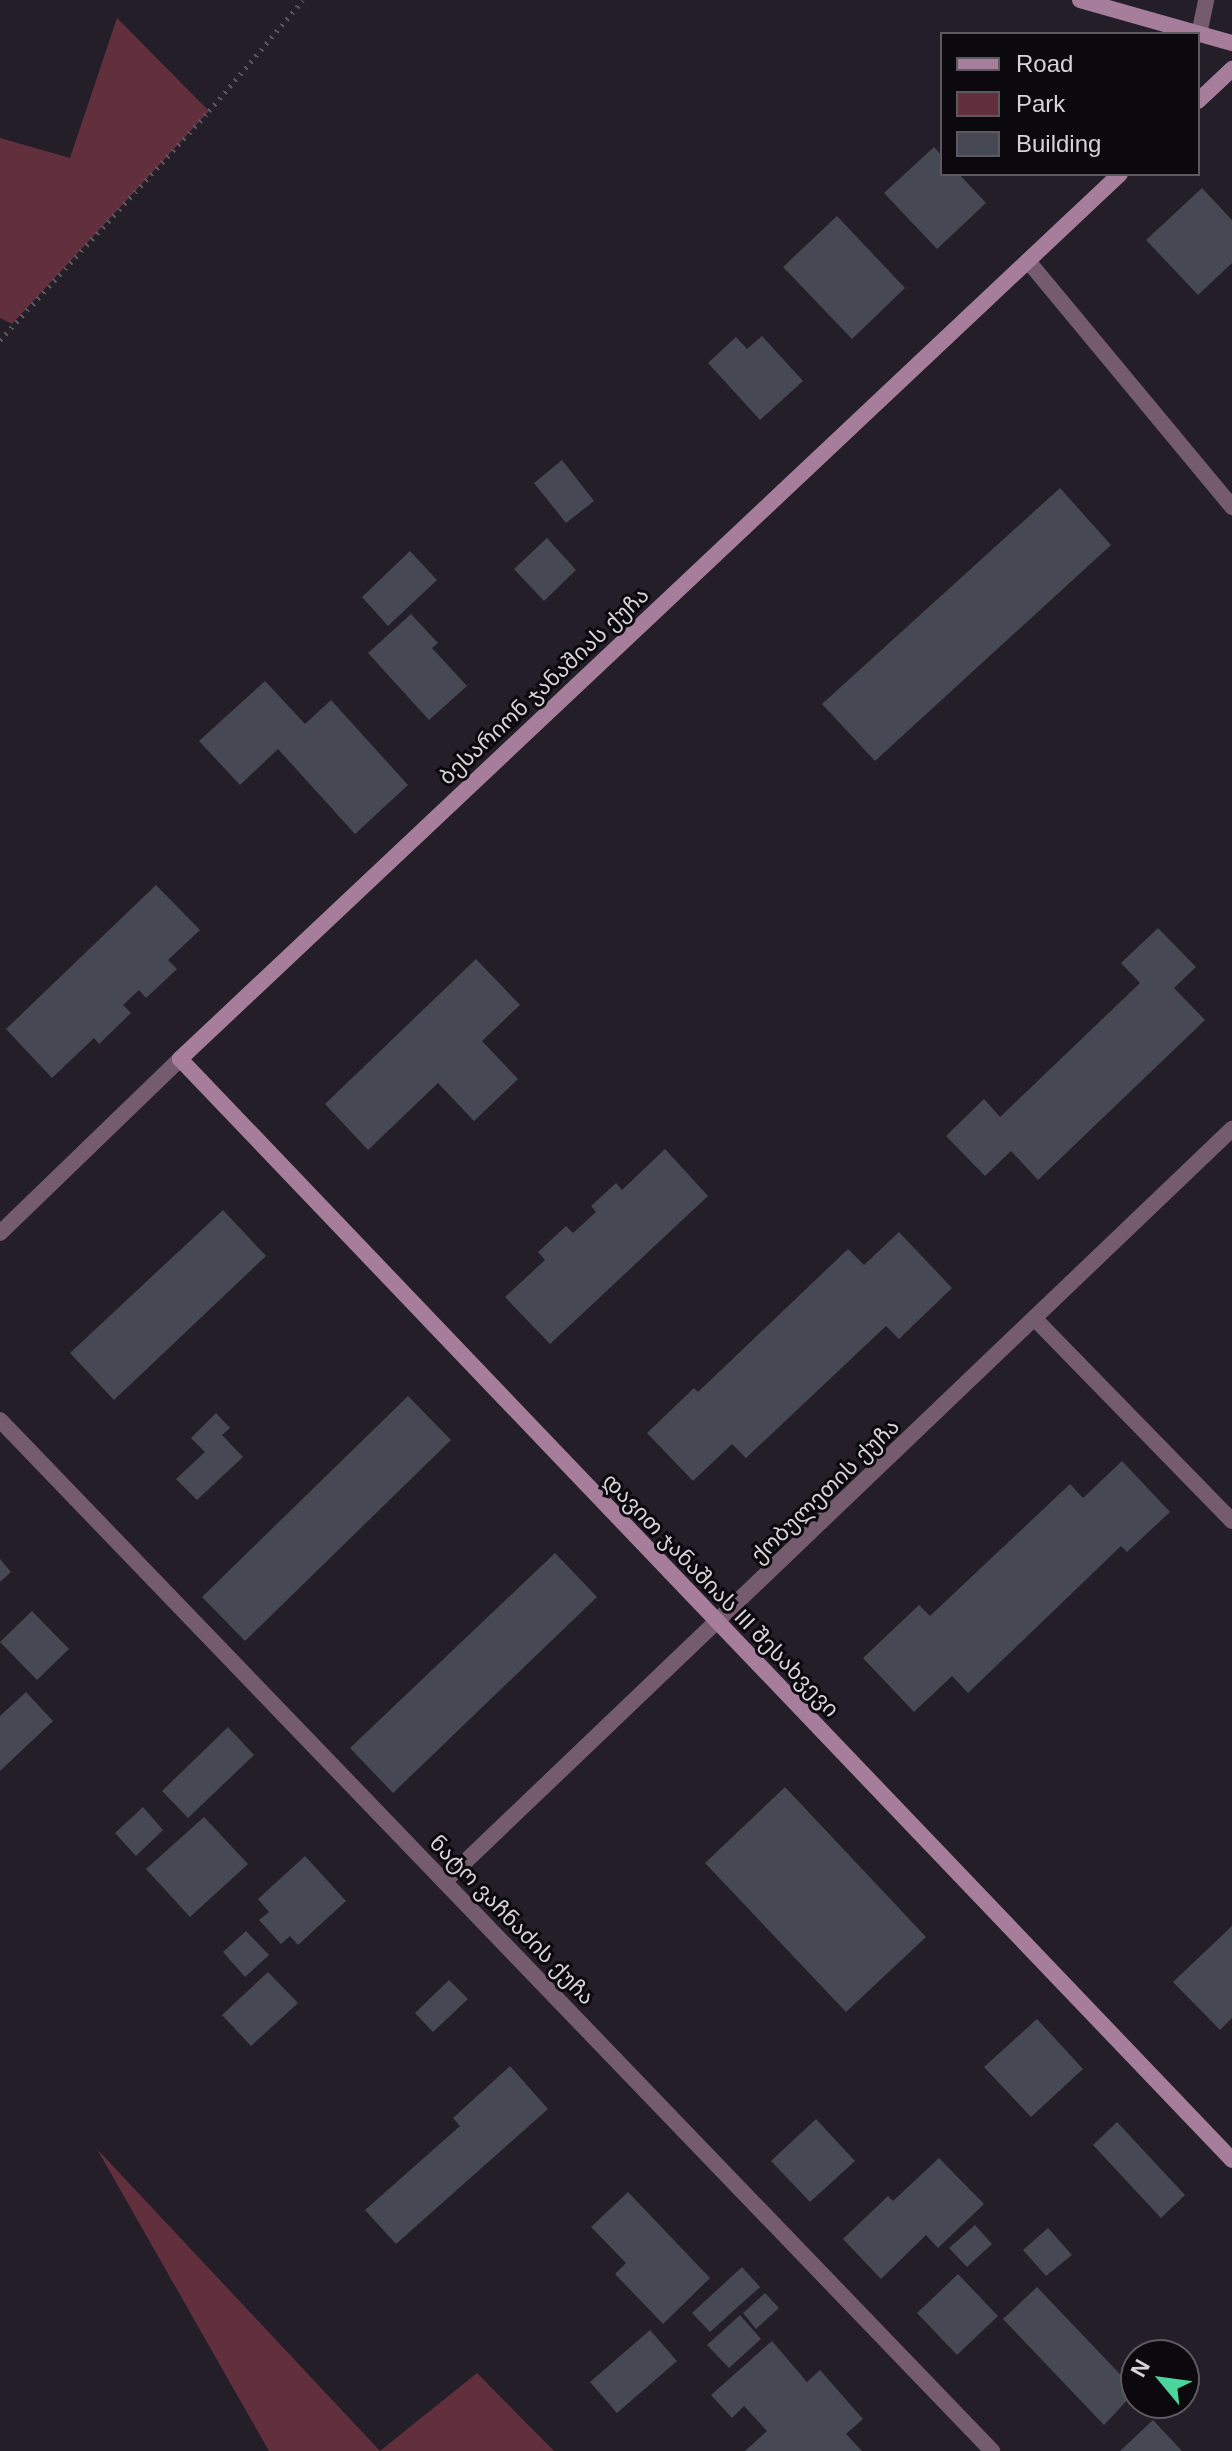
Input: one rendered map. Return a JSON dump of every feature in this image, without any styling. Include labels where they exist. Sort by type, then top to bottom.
[{"type":"street","points":[[1080,0],[1192,32]]},
{"type":"street","points":[[1199,32],[1206,0]]},
{"type":"street","points":[[1200,34],[1232,43]]},
{"type":"street","points":[[1200,99],[1232,69]]},
{"type":"street","name":"ბესარიონ ჯანაშიას ქუჩა","points":[[0,1233],[180,1059],[1118,176]]},
{"type":"street","points":[[1028,261],[1232,507]]},
{"type":"street","name":"დავით ჯანაშიას III შესახვევი","points":[[180,1059],[1232,2160]]},
{"type":"street","name":"ქობულეთის ქუჩა","points":[[445,1881],[718,1624],[1232,1129]]},
{"type":"street","points":[[1036,1320],[1232,1521]]},
{"type":"street","name":"ნატო ვაჩნაძის ქუჩა","points":[[0,1420],[992,2451]]},
{"type":"path","points":[[0,340],[209,111],[303,0]]},
{"type":"green space","points":[[117,18],[209,111],[12,324],[0,318],[0,138],[70,158]]},
{"type":"green space","points":[[97,2149],[380,2451],[269,2451]]},
{"type":"green space","points":[[477,2373],[554,2451],[380,2451]]},
{"type":"building","points":[[934,147],[940,154],[940,176],[961,176],[986,203],[937,249],[884,193]]},
{"type":"building","points":[[1202,188],[1232,220],[1232,263],[1198,295],[1146,240]]},
{"type":"building","points":[[837,216],[905,288],[852,339],[783,267]]},
{"type":"building","points":[[762,336],[803,381],[760,420],[708,363],[736,337],[747,349]]},
{"type":"building","points":[[562,460],[594,501],[566,523],[534,483]]},
{"type":"building","points":[[1060,488],[1111,545],[875,761],[822,704]]},
{"type":"building","points":[[547,538],[576,570],[544,601],[514,569]]},
{"type":"building","points":[[410,551],[437,580],[388,626],[362,597]]},
{"type":"building","points":[[411,614],[438,643],[432,648],[467,686],[429,720],[368,653]]},
{"type":"building","points":[[265,681],[305,724],[331,700],[408,785],[355,834],[278,749],[240,785],[199,741]]},
{"type":"building","points":[[156,885],[200,930],[168,960],[177,969],[146,998],[139,990],[123,1005],[131,1013],[99,1044],[94,1038],[52,1078],[6,1029]]},
{"type":"building","points":[[1158,928],[1196,967],[1174,988],[1205,1020],[1038,1180],[1011,1151],[985,1176],[946,1136],[984,1099],[1000,1117],[1140,983],[1121,963]]},
{"type":"building","points":[[476,959],[520,1005],[482,1041],[518,1079],[474,1121],[438,1083],[368,1150],[325,1104]]},
{"type":"building","points":[[665,1149],[708,1196],[550,1344],[505,1297],[545,1260],[538,1252],[566,1226],[573,1233],[596,1212],[591,1206],[616,1183],[622,1190]]},
{"type":"building","points":[[223,1210],[266,1256],[114,1400],[70,1353]]},
{"type":"building","points":[[899,1232],[952,1288],[899,1339],[886,1326],[746,1458],[732,1444],[693,1481],[647,1433],[694,1388],[698,1392],[848,1249],[864,1265]]},
{"type":"building","points":[[408,1396],[451,1440],[245,1641],[202,1597]]},
{"type":"building","points":[[216,1413],[230,1428],[222,1435],[243,1457],[197,1500],[176,1479],[205,1452],[191,1438]]},
{"type":"building","points":[[1122,1461],[1170,1512],[1127,1552],[1121,1546],[968,1693],[952,1676],[914,1712],[863,1658],[919,1605],[930,1616],[1070,1484],[1083,1498]]},
{"type":"building","points":[[555,1553],[597,1597],[393,1793],[350,1748]]},
{"type":"building","points":[[0,1559],[11,1572],[0,1582]]},
{"type":"building","points":[[32,1611],[69,1649],[37,1680],[0,1642]]},
{"type":"building","points":[[26,1692],[53,1721],[0,1771],[0,1716]]},
{"type":"building","points":[[228,1727],[254,1755],[188,1818],[162,1791]]},
{"type":"building","points":[[785,1787],[926,1937],[846,2012],[705,1863]]},
{"type":"building","points":[[143,1807],[163,1830],[136,1856],[115,1833]]},
{"type":"building","points":[[204,1817],[248,1864],[190,1917],[146,1869]]},
{"type":"building","points":[[305,1856],[346,1901],[298,1945],[290,1936],[281,1944],[259,1920],[269,1912],[258,1899]]},
{"type":"building","points":[[1232,1926],[1232,2018],[1220,2030],[1173,1982]]},
{"type":"building","points":[[246,1931],[269,1955],[245,1977],[223,1952]]},
{"type":"building","points":[[268,1972],[298,2003],[251,2046],[222,2015]]},
{"type":"building","points":[[449,1980],[468,1999],[433,2032],[415,2013]]},
{"type":"building","points":[[1037,2019],[1083,2069],[1031,2117],[984,2067]]},
{"type":"building","points":[[510,2066],[548,2109],[396,2244],[365,2210],[460,2126],[453,2118]]},
{"type":"building","points":[[816,2119],[855,2161],[810,2202],[771,2161]]},
{"type":"building","points":[[1117,2122],[1185,2195],[1161,2218],[1093,2145]]},
{"type":"building","points":[[939,2158],[984,2204],[938,2248],[926,2235],[881,2279],[843,2239],[888,2196],[893,2201]]},
{"type":"building","points":[[628,2192],[710,2278],[663,2324],[615,2274],[626,2263],[591,2227]]},
{"type":"building","points":[[975,2225],[992,2244],[967,2267],[949,2248]]},
{"type":"building","points":[[1048,2228],[1072,2255],[1046,2276],[1023,2250]]},
{"type":"building","points":[[742,2267],[760,2287],[710,2332],[692,2313]]},
{"type":"building","points":[[958,2274],[998,2316],[957,2355],[917,2313]]},
{"type":"building","points":[[1037,2287],[1120,2374],[1120,2408],[1104,2425],[1003,2319]]},
{"type":"building","points":[[765,2293],[779,2308],[756,2329],[743,2313]]},
{"type":"building","points":[[740,2315],[761,2339],[729,2368],[707,2345]]},
{"type":"building","points":[[650,2330],[677,2361],[617,2413],[590,2382]]},
{"type":"building","points":[[772,2341],[807,2382],[820,2370],[863,2419],[846,2434],[862,2451],[745,2451],[767,2431],[744,2406],[732,2418],[711,2395]]},
{"type":"building","points":[[1153,2420],[1182,2451],[1120,2451]]}]
